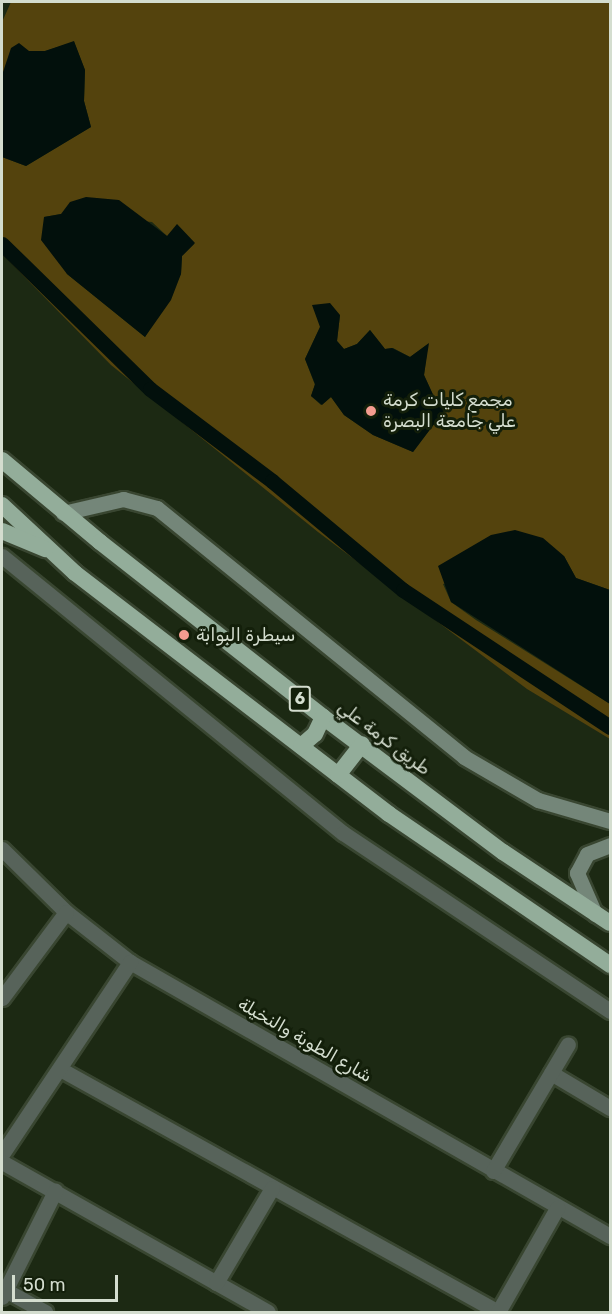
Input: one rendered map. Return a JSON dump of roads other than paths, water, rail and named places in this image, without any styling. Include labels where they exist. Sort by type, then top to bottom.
[{"type":"highway","name":"طريق كرمة علي","points":[[2,460],[63,513],[324,717],[503,852],[610,923]]},
{"type":"highway","name":"6","points":[[2,505],[49,550],[338,775],[479,877],[610,964]]},
{"type":"highway","points":[[2,531],[49,550]]},
{"type":"highway","points":[[301,746],[315,734],[324,717]]},
{"type":"highway","points":[[338,775],[362,744]]},
{"type":"main road","points":[[63,513],[123,499],[157,508],[482,769],[538,800],[610,821]]},
{"type":"main road","points":[[595,914],[577,873],[587,854],[610,845]]},
{"type":"street","points":[[2,556],[343,833],[610,1011]]},
{"type":"street","name":"شارع الطوبة والنخيلة","points":[[2,849],[66,912],[130,962],[557,1208],[610,1236]]},
{"type":"street","points":[[2,998],[66,912]]},
{"type":"street","points":[[2,1154],[130,962]]},
{"type":"street","points":[[493,1171],[568,1044]]},
{"type":"street","points":[[60,1069],[498,1312],[557,1208]]},
{"type":"street","points":[[550,1073],[610,1108]]},
{"type":"street","points":[[2,1162],[268,1312]]},
{"type":"street","points":[[216,1283],[272,1188]]},
{"type":"street","points":[[45,1312],[4,1293],[55,1191]]},
{"type":"waterway","points":[[2,244],[150,389],[272,481],[403,590],[610,727]]},
{"type":"place","name":"مجمع كليات كرمة علي جامعة البصرة","points":[[371,411]]},
{"type":"place","name":"سيطرة البوابة","points":[[184,635]]}]
